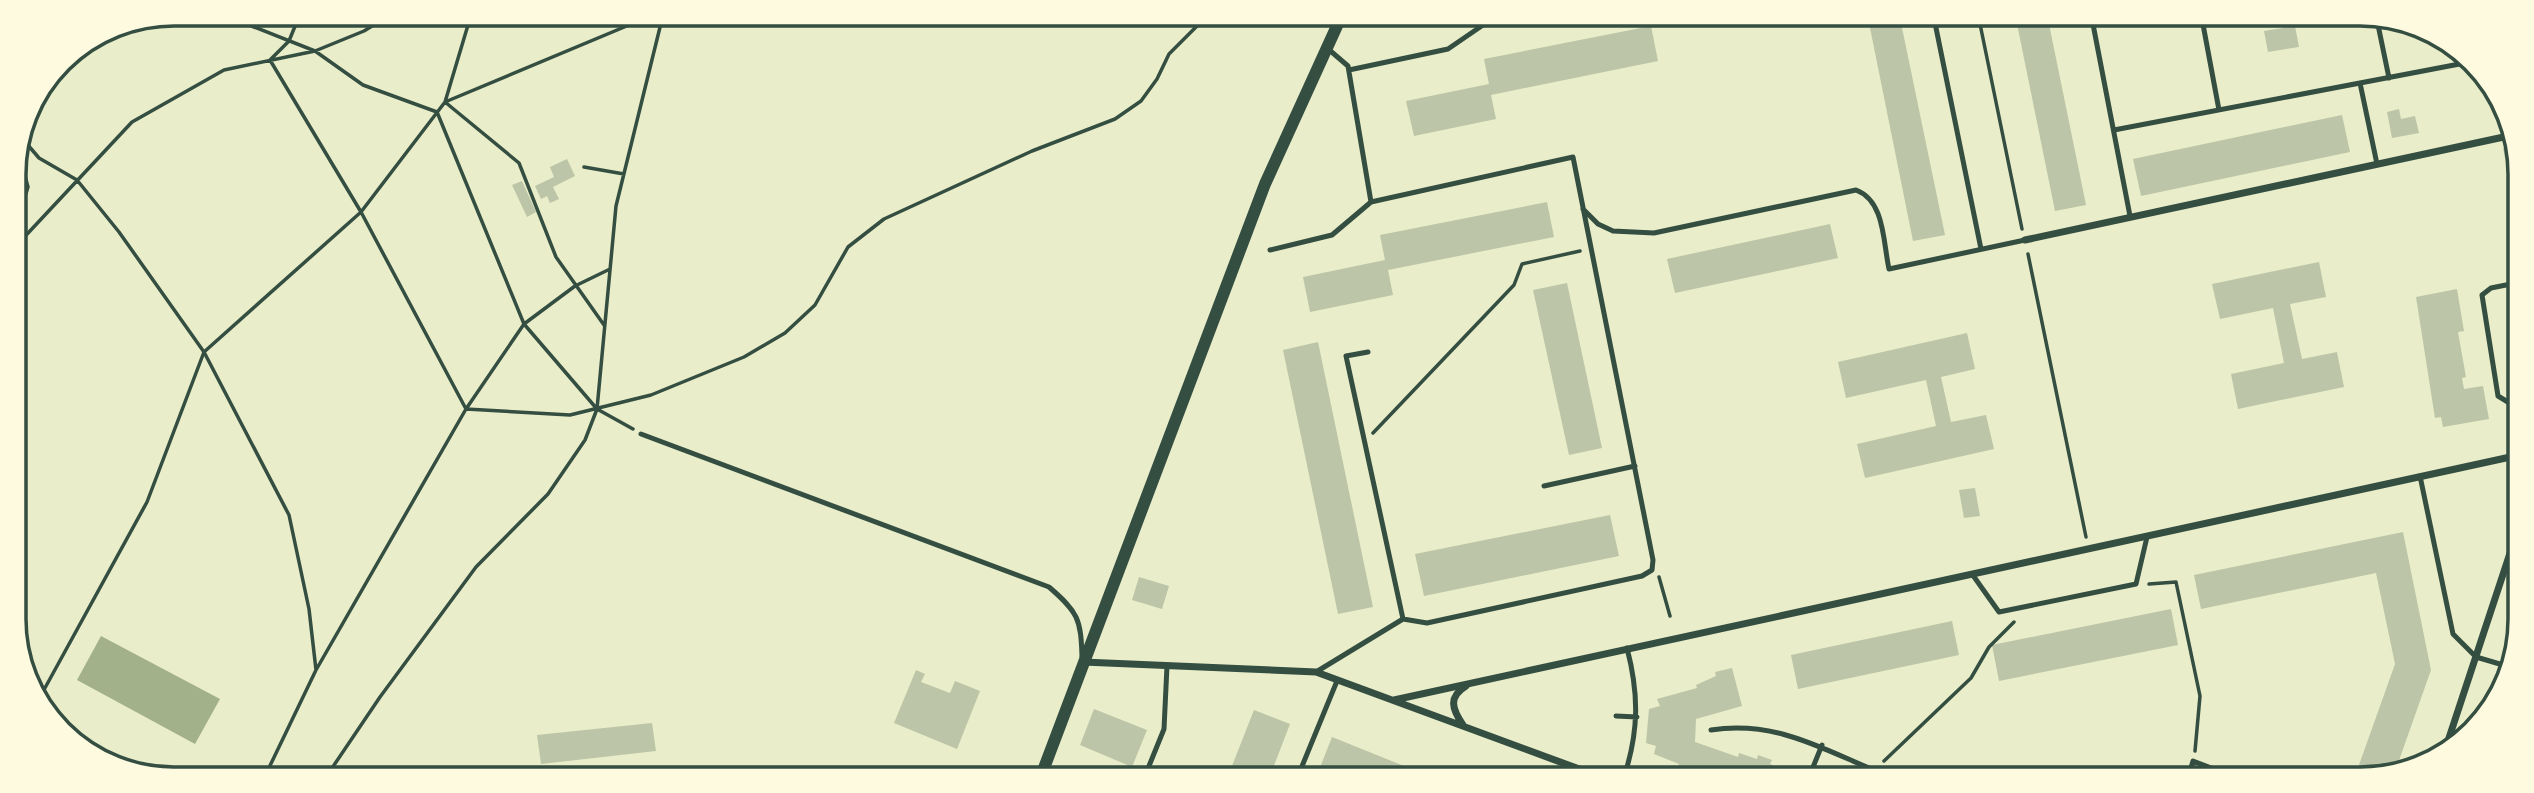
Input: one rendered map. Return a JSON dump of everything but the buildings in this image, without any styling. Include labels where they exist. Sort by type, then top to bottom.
[{"type":"street","points":[[1044,767],[1265,184],[1337,26]]},
{"type":"street","points":[[2025,240],[2503,137]]},
{"type":"street","points":[[1394,700],[2508,457]]},
{"type":"street","points":[[2450,736],[2508,559]]},
{"type":"street","points":[[1083,662],[1316,672],[1568,766]]},
{"type":"street","points":[[1463,725],[1452,703],[1454,695],[1470,683]]},
{"type":"lane","points":[[1349,70],[1448,49],[1481,26]]},
{"type":"lane","points":[[1936,26],[1981,249]]},
{"type":"lane","points":[[2093,26],[2130,216]]},
{"type":"lane","points":[[2203,26],[2219,110]]},
{"type":"lane","points":[[2379,28],[2389,78]]},
{"type":"lane","points":[[1327,48],[1348,66],[1371,202]]},
{"type":"lane","points":[[2114,130],[2458,64]]},
{"type":"lane","points":[[2360,83],[2377,164]]},
{"type":"lane","points":[[1270,250],[1332,235],[1371,202],[1573,157],[1653,560],[1652,570],[1642,576],[1427,623],[1403,619],[1316,672]]},
{"type":"lane","points":[[1583,209],[1598,224],[1613,231],[1654,233],[1856,190],[1867,194],[1875,203],[1889,269],[2025,240]]},
{"type":"lane","points":[[2508,285],[2491,288],[2482,295],[2498,396],[2508,402]]},
{"type":"lane","points":[[1368,352],[1346,356],[1403,619]]},
{"type":"lane","points":[[641,434],[1049,587],[1071,606],[1081,624],[1083,662]]},
{"type":"lane","points":[[1544,485],[1635,466]]},
{"type":"lane","points":[[2420,476],[2453,634],[2476,657],[2500,664]]},
{"type":"lane","points":[[1972,574],[1999,612],[2136,584],[2147,537]]},
{"type":"lane","points":[[1625,766],[1637,717],[1635,676],[1627,648]]},
{"type":"lane","points":[[1149,766],[1164,729],[1167,666]]},
{"type":"lane","points":[[1302,766],[1338,681]]},
{"type":"lane","points":[[1616,716],[1637,717]]},
{"type":"lane","points":[[1711,730],[1737,726],[1776,732],[1822,745],[1867,766]]},
{"type":"lane","points":[[1813,766],[1822,745]]},
{"type":"lane","points":[[2192,766],[2193,761],[2206,766]]},
{"type":"path","points":[[1980,26],[2089,550]]},
{"type":"path","points":[[254,27],[315,51],[363,85],[437,112],[524,324],[597,409],[641,434]]},
{"type":"path","points":[[270,60],[289,41],[295,27]]},
{"type":"path","points":[[27,234],[132,122],[224,70],[315,51],[372,27]]},
{"type":"path","points":[[45,689],[147,502],[204,352],[361,212],[445,102],[467,27]]},
{"type":"path","points":[[445,102],[625,27]]},
{"type":"path","points":[[333,767],[380,697],[476,567],[548,494],[585,440],[597,409],[616,206],[660,27]]},
{"type":"path","points":[[466,409],[570,415],[651,395],[744,357],[785,333],[815,305],[848,247],[884,219],[935,194],[1115,119],[1141,101],[1157,79],[1169,54],[1196,27]]},
{"type":"path","points":[[270,60],[361,212],[466,409]]},
{"type":"path","points":[[445,102],[519,163],[536,194],[556,257],[605,327]]},
{"type":"path","points":[[29,147],[39,158],[77,180],[119,232],[204,352],[289,515],[309,608],[316,670]]},
{"type":"path","points":[[584,167],[624,174]]},
{"type":"path","points":[[1365,442],[1514,285],[1522,264],[1591,249]]},
{"type":"path","points":[[269,767],[316,670],[466,409],[524,324],[575,286],[610,269]]},
{"type":"path","points":[[1653,560],[1670,616]]},
{"type":"path","points":[[2136,584],[2176,582],[2200,696],[2193,761]]},
{"type":"path","points":[[1879,766],[1971,678],[1989,647],[2030,606]]},
{"type":"shaded area","points":[[101,636],[220,699],[195,744],[77,680]]}]
